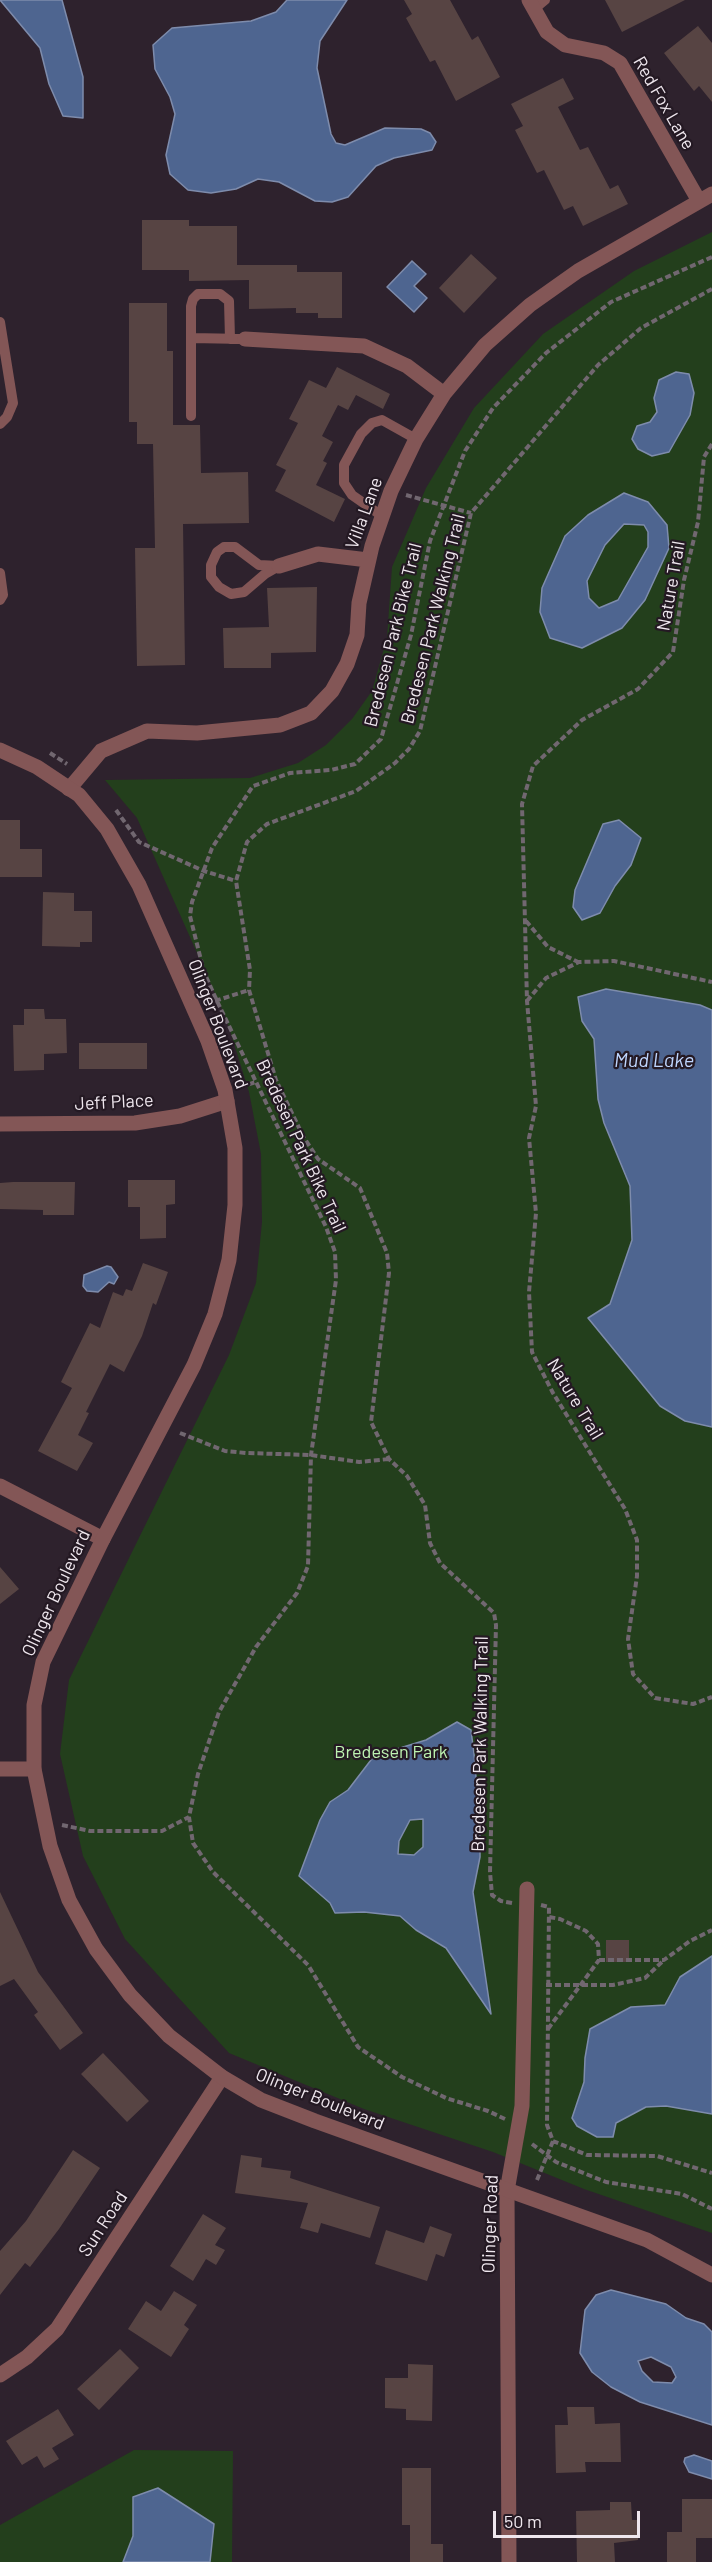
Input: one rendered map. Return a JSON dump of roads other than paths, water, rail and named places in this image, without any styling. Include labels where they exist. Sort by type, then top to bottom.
[{"type":"street","name":"Red Fox Lane","points":[[536,2],[547,32],[565,45],[604,53],[620,63],[705,197]]},
{"type":"street","name":"Villa Lane","points":[[69,789],[101,751],[147,730],[198,733],[280,725],[311,714],[332,691],[357,635],[359,603],[368,560],[391,491],[416,438],[444,394],[485,345],[530,305],[578,271],[705,197]]},
{"type":"street","points":[[238,339],[364,346],[407,366],[444,394]]},
{"type":"street","points":[[279,566],[318,554],[368,560]]},
{"type":"street","name":"Olinger Boulevard","points":[[0,750],[37,767],[79,795],[107,829],[139,885],[196,1012],[227,1101],[235,1148],[235,1205],[229,1260],[215,1314],[194,1365],[103,1539],[43,1662],[34,1705],[34,1769],[50,1846],[69,1900],[96,1949],[130,1995],[169,2036],[222,2078],[261,2100],[647,2240],[712,2275]]},
{"type":"street","name":"Jeff Place","points":[[0,1124],[135,1124],[180,1116],[227,1101]]},
{"type":"street","points":[[0,1486],[103,1539]]},
{"type":"street","points":[[0,1769],[34,1769]]},
{"type":"street","name":"Olinger Road","points":[[509,2562],[507,2191],[522,2106],[527,1889]]},
{"type":"street","name":"Sun Road","points":[[0,2375],[27,2357],[57,2329],[222,2078]]},
{"type":"lane","points":[[191,338],[238,339],[229,301],[220,294],[198,294],[193,299],[191,306],[191,338],[191,416]]},
{"type":"lane","points":[[0,322],[13,403],[7,417],[0,424]]},
{"type":"lane","points":[[382,516],[352,495],[344,483],[344,465],[361,434],[372,423],[381,420],[416,438]]},
{"type":"lane","points":[[224,547],[235,547],[260,565],[279,566],[265,574],[244,592],[231,594],[219,587],[212,577],[212,565],[217,552],[224,547]]},
{"type":"lane","points":[[0,573],[3,595],[0,600]]},
{"type":"water","points":[[0,0],[62,0],[83,77],[83,118],[63,116],[49,84],[40,48]]},
{"type":"water","points":[[287,0],[347,0],[320,41],[317,68],[331,134],[336,143],[345,145],[385,128],[421,129],[430,133],[436,142],[432,150],[394,158],[376,166],[348,197],[332,202],[315,201],[279,182],[258,179],[236,189],[211,193],[188,190],[170,174],[166,155],[175,114],[170,97],[155,69],[153,45],[172,28],[251,21],[276,12]]},
{"type":"water","points":[[412,261],[426,274],[414,286],[427,298],[414,312],[387,287]]},
{"type":"water","points":[[676,372],[689,374],[694,393],[690,415],[669,452],[652,456],[638,449],[632,439],[637,426],[650,422],[657,412],[654,398],[659,380]]},
{"type":"water","points":[[624,493],[648,502],[667,525],[669,548],[645,600],[622,628],[582,648],[550,638],[540,612],[542,588],[565,536],[588,515]],"holes":[[[624,524],[644,525],[648,532],[648,547],[618,600],[599,608],[589,598],[587,581],[605,545]]]},
{"type":"water","points":[[619,820],[641,838],[631,865],[615,886],[600,913],[582,920],[573,907],[575,890],[603,824]]},
{"type":"water","name":"Mud Lake","points":[[606,989],[700,1005],[712,1010],[712,1427],[685,1421],[660,1406],[588,1318],[610,1304],[632,1240],[630,1186],[604,1123],[598,1099],[594,1039],[582,1021],[578,997]]},
{"type":"water","points":[[107,1266],[111,1267],[118,1277],[114,1284],[109,1282],[98,1292],[87,1291],[83,1286],[84,1275]]},
{"type":"water","points":[[457,1722],[471,1730],[480,1823],[480,1857],[473,1892],[491,2014],[446,1948],[416,1930],[400,1916],[364,1912],[335,1913],[330,1903],[299,1876],[320,1820],[330,1802],[348,1790],[374,1756],[426,1740]],"holes":[[[423,1819],[423,1847],[414,1855],[398,1854],[399,1841],[410,1820]]]},
{"type":"water","points":[[712,1956],[712,2114],[666,2106],[646,2107],[616,2123],[613,2137],[597,2137],[577,2126],[572,2118],[584,2082],[590,2029],[631,2007],[665,2005],[680,1977]]},
{"type":"water","points":[[611,2290],[666,2304],[686,2318],[704,2324],[712,2332],[712,2425],[640,2402],[611,2387],[592,2372],[580,2353],[585,2310],[596,2295]],"holes":[[[651,2357],[671,2367],[676,2377],[672,2383],[653,2382],[642,2371],[638,2361]]]},
{"type":"water","points":[[694,2455],[712,2461],[712,2479],[689,2472],[684,2462],[685,2458]]},
{"type":"water","points":[[158,2488],[214,2524],[210,2562],[123,2562],[133,2536],[133,2497]]},
{"type":"park label","name":"Bredesen Park","points":[[391,1752]]}]
